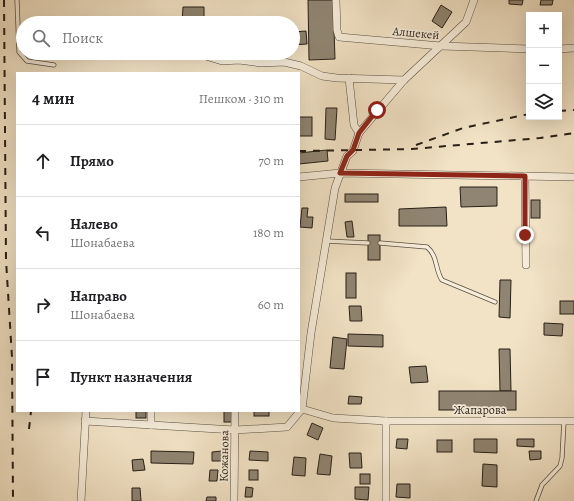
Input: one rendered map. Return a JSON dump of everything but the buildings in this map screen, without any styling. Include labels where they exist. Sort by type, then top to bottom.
[{"type":"street","name":"Алшекей","points":[[336,0],[337,30],[339,37],[441,46],[526,49]]},
{"type":"street","points":[[300,411],[302,409],[311,333],[335,188],[347,156],[353,150],[359,133],[404,80],[466,22],[474,0]]},
{"type":"street","points":[[562,49],[574,48]]},
{"type":"street","points":[[219,60],[239,60],[261,63],[284,62],[301,66],[322,76],[404,80]]},
{"type":"street","points":[[349,78],[354,125],[359,133]]},
{"type":"street","points":[[300,177],[340,173],[574,177]]},
{"type":"street","points":[[525,176],[526,265]]},
{"type":"street","name":"Жапарова","points":[[302,409],[333,418],[386,421],[574,421]]},
{"type":"street","points":[[82,501],[86,412]]},
{"type":"street","points":[[151,412],[151,425]]},
{"type":"street","name":"Кожанова","points":[[234,501],[235,412]]},
{"type":"street","points":[[85,421],[235,430],[287,427],[300,412]]},
{"type":"street","points":[[386,421],[386,501]]},
{"type":"lane","points":[[17,0],[17,16]]},
{"type":"lane","points":[[26,60],[54,66]]},
{"type":"lane","points":[[326,241],[368,242]]},
{"type":"lane","points":[[380,243],[427,247],[432,252],[439,276],[442,280],[495,302]]},
{"type":"lane","points":[[536,501],[542,485],[560,466],[562,458],[564,421]]},
{"type":"railway","points":[[4,0],[6,260],[12,357],[13,501]]},
{"type":"railway","points":[[562,111],[574,110]]},
{"type":"railway","points":[[416,145],[463,128],[526,115]]},
{"type":"railway","points":[[300,151],[412,149],[540,138],[574,133]]},
{"type":"railway","points":[[29,429],[31,412]]},
{"type":"route","points":[[377,110],[359,133],[353,150],[347,156],[340,173],[525,176],[525,235]]}]
